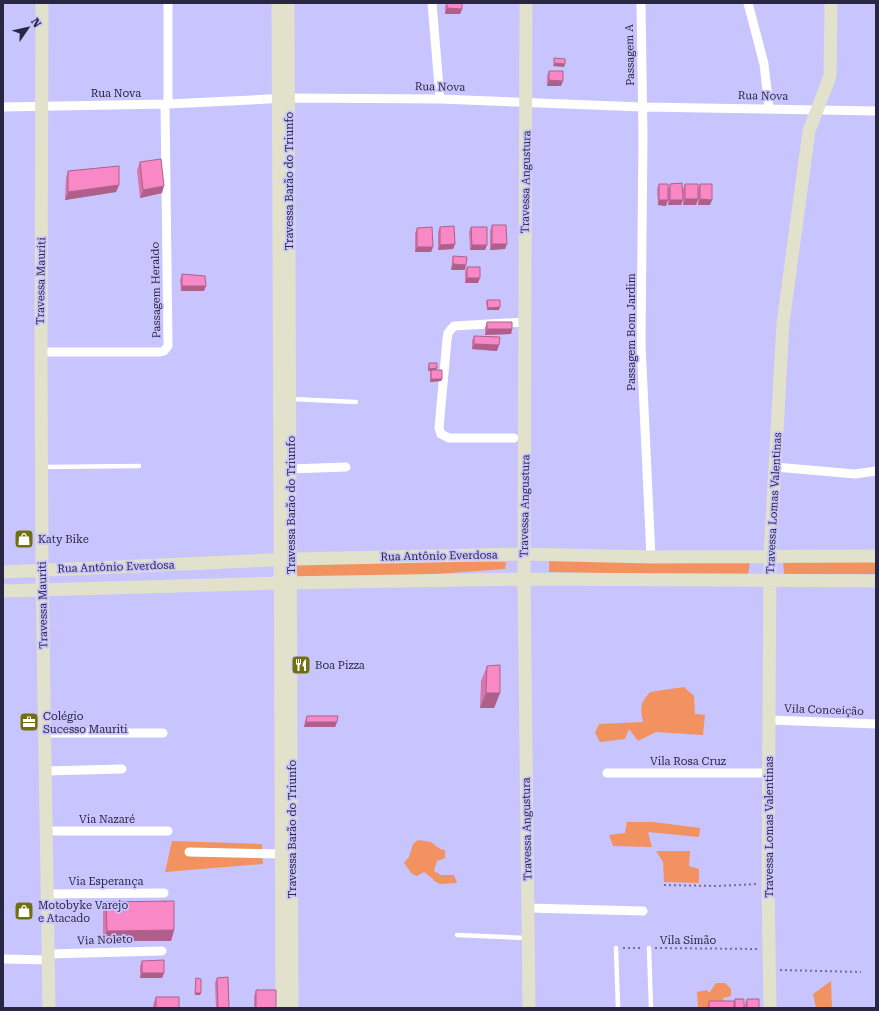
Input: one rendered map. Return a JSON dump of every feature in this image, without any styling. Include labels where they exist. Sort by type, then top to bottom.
[{"type":"street","name":"Travessa Mauriti","points":[[42,3],[43,105],[41,467],[49,1008]]},
{"type":"street","points":[[166,104],[168,3]]},
{"type":"street","name":"Travessa Barão do Triunfo","points":[[278,3],[283,32],[284,98],[286,739],[292,1008]]},
{"type":"street","name":"Travessa Barão do Triunfo","points":[[283,32],[288,3]]},
{"type":"street","points":[[432,3],[440,99]]},
{"type":"street","name":"Travessa Angustura","points":[[526,3],[527,101],[525,322],[520,438],[524,554],[529,1008]]},
{"type":"street","name":"Passagem A","points":[[641,3],[642,106]]},
{"type":"street","points":[[748,3],[764,64],[769,108]]},
{"type":"street","name":"Travessa Lomas Valentinas","points":[[770,1008],[770,556],[783,323],[809,131],[830,76],[831,3]]},
{"type":"street","name":"Rua Nova","points":[[3,107],[43,105],[166,104],[284,98],[440,99],[642,106],[876,111]]},
{"type":"street","name":"Passagem Heraldo","points":[[41,352],[160,352],[164,351],[168,346],[166,104]]},
{"type":"street","name":"Passagem Bom Jardim","points":[[642,106],[641,344],[651,557]]},
{"type":"street","points":[[520,438],[449,438],[441,434],[439,428],[448,333],[454,326],[525,322]]},
{"type":"street","name":"Travessa Barão do Triunfo","points":[[285,344],[290,399],[290,469],[285,560]]},
{"type":"street","points":[[290,469],[346,467]]},
{"type":"street","points":[[775,467],[855,474],[876,471]]},
{"type":"street","name":"Rua Antônio Everdosa","points":[[6,571],[285,560],[524,554],[651,557],[876,556]]},
{"type":"street","points":[[6,571],[14,575],[16,581],[14,587],[6,591]]},
{"type":"street","name":"Rua Antônio Everdosa","points":[[6,591],[524,579],[876,581]]},
{"type":"street","name":"Vila Conceição","points":[[770,720],[876,724]]},
{"type":"street","points":[[45,733],[163,733]]},
{"type":"street","points":[[46,772],[122,768]]},
{"type":"street","name":"Vila Rosa Cruz","points":[[607,773],[769,773]]},
{"type":"street","name":"Via Nazaré","points":[[47,831],[168,831]]},
{"type":"street","name":"Travessa Barão do Triunfo","points":[[282,1008],[282,854],[287,836]]},
{"type":"street","points":[[189,852],[282,854]]},
{"type":"street","name":"Via Esperança","points":[[48,894],[164,893]]},
{"type":"street","points":[[527,908],[643,911]]},
{"type":"street","name":"Via Noleto","points":[[3,959],[162,951]]},
{"type":"lane","points":[[290,399],[356,402]]},
{"type":"lane","points":[[41,467],[139,466]]},
{"type":"lane","points":[[457,935],[528,938]]},
{"type":"lane","points":[[616,948],[618,1008]]},
{"type":"lane","points":[[649,948],[651,1008]]},
{"type":"path","points":[[664,885],[717,886],[756,884]]},
{"type":"path","name":"Vila Simão","points":[[616,948],[759,949]]},
{"type":"path","points":[[783,970],[861,972]]},
{"type":"shaded area","points":[[296,559],[506,562],[505,569],[298,584]]},
{"type":"shaded area","points":[[549,561],[750,561],[748,576],[549,572]]},
{"type":"shaded area","points":[[783,561],[876,562],[876,574],[784,574]]},
{"type":"shaded area","points":[[684,687],[694,696],[695,714],[705,715],[703,735],[656,732],[638,741],[629,729],[625,739],[600,742],[595,733],[599,724],[643,722],[641,712],[642,706],[644,700],[650,692]]},
{"type":"shaded area","points":[[627,822],[653,822],[700,828],[699,837],[648,832],[652,847],[613,846],[609,835],[625,833]]},
{"type":"shaded area","points":[[418,840],[431,842],[440,849],[445,850],[445,858],[437,861],[434,871],[441,875],[454,875],[457,883],[440,884],[424,872],[417,876],[412,874],[404,863],[409,857],[413,844]]},
{"type":"shaded area","points":[[172,841],[262,844],[263,864],[165,872]]},
{"type":"shaded area","points":[[656,851],[690,851],[689,866],[699,869],[699,883],[664,882],[663,862]]},
{"type":"shaded area","points":[[831,981],[832,1008],[816,1008],[813,994]]},
{"type":"shaded area","points":[[716,983],[725,983],[731,989],[731,996],[723,998],[726,1008],[698,1008],[697,992],[707,990],[709,993]]},
{"type":"building","points":[[447,3],[462,3],[462,9],[447,8]]},
{"type":"building","points":[[554,58],[565,59],[565,64],[554,63]]},
{"type":"building","points":[[549,71],[563,71],[563,81],[549,80]]},
{"type":"building","points":[[161,159],[164,186],[143,190],[140,162]]},
{"type":"building","points":[[119,166],[119,185],[68,192],[68,171]]},
{"type":"building","points":[[682,183],[683,200],[670,200],[670,184]]},
{"type":"building","points":[[659,184],[668,184],[668,200],[659,200]]},
{"type":"building","points":[[685,184],[698,184],[698,199],[685,199]]},
{"type":"building","points":[[700,184],[712,184],[712,200],[700,199]]},
{"type":"building","points":[[492,225],[506,225],[507,244],[492,244]]},
{"type":"building","points":[[454,226],[455,244],[440,245],[440,227]]},
{"type":"building","points":[[432,227],[433,247],[417,247],[417,228]]},
{"type":"building","points":[[471,227],[487,227],[487,245],[472,245]]},
{"type":"building","points":[[453,256],[467,257],[466,265],[453,264]]},
{"type":"building","points":[[467,267],[480,267],[480,278],[467,278]]},
{"type":"building","points":[[182,274],[205,276],[206,286],[182,286]]},
{"type":"building","points":[[487,300],[500,300],[500,307],[488,308]]},
{"type":"building","points":[[487,322],[512,322],[512,329],[487,329]]},
{"type":"building","points":[[474,336],[500,337],[499,345],[474,344]]},
{"type":"building","points":[[429,363],[437,363],[437,368],[429,369]]},
{"type":"building","points":[[431,370],[442,370],[442,379],[431,379]]},
{"type":"building","points":[[500,665],[500,693],[486,693],[487,666]]},
{"type":"building","points":[[307,716],[338,716],[337,722],[306,722]]},
{"type":"building","points":[[174,901],[174,930],[107,931],[106,902]]},
{"type":"building","points":[[164,960],[164,973],[142,973],[142,961]]},
{"type":"building","points":[[228,977],[229,1008],[218,1008],[217,978]]},
{"type":"building","points":[[196,978],[201,979],[201,993],[195,993]]},
{"type":"building","points":[[256,990],[276,990],[276,1008],[256,1008]]},
{"type":"building","points":[[156,997],[179,997],[179,1008],[156,1008]]},
{"type":"building","points":[[735,999],[744,999],[744,1008],[735,1008]]},
{"type":"building","points":[[747,999],[759,999],[759,1008],[747,1008]]},
{"type":"building","points":[[709,1001],[734,1001],[734,1008],[709,1008]]},
{"type":"place","name":"Katy Bike","points":[[24,539]]},
{"type":"place","name":"Boa Pizza","points":[[301,665]]},
{"type":"place","name":"Colégio Sucesso Mauriti","points":[[29,722]]},
{"type":"place","name":"Motobyke Varejo e Atacado","points":[[24,911]]}]
